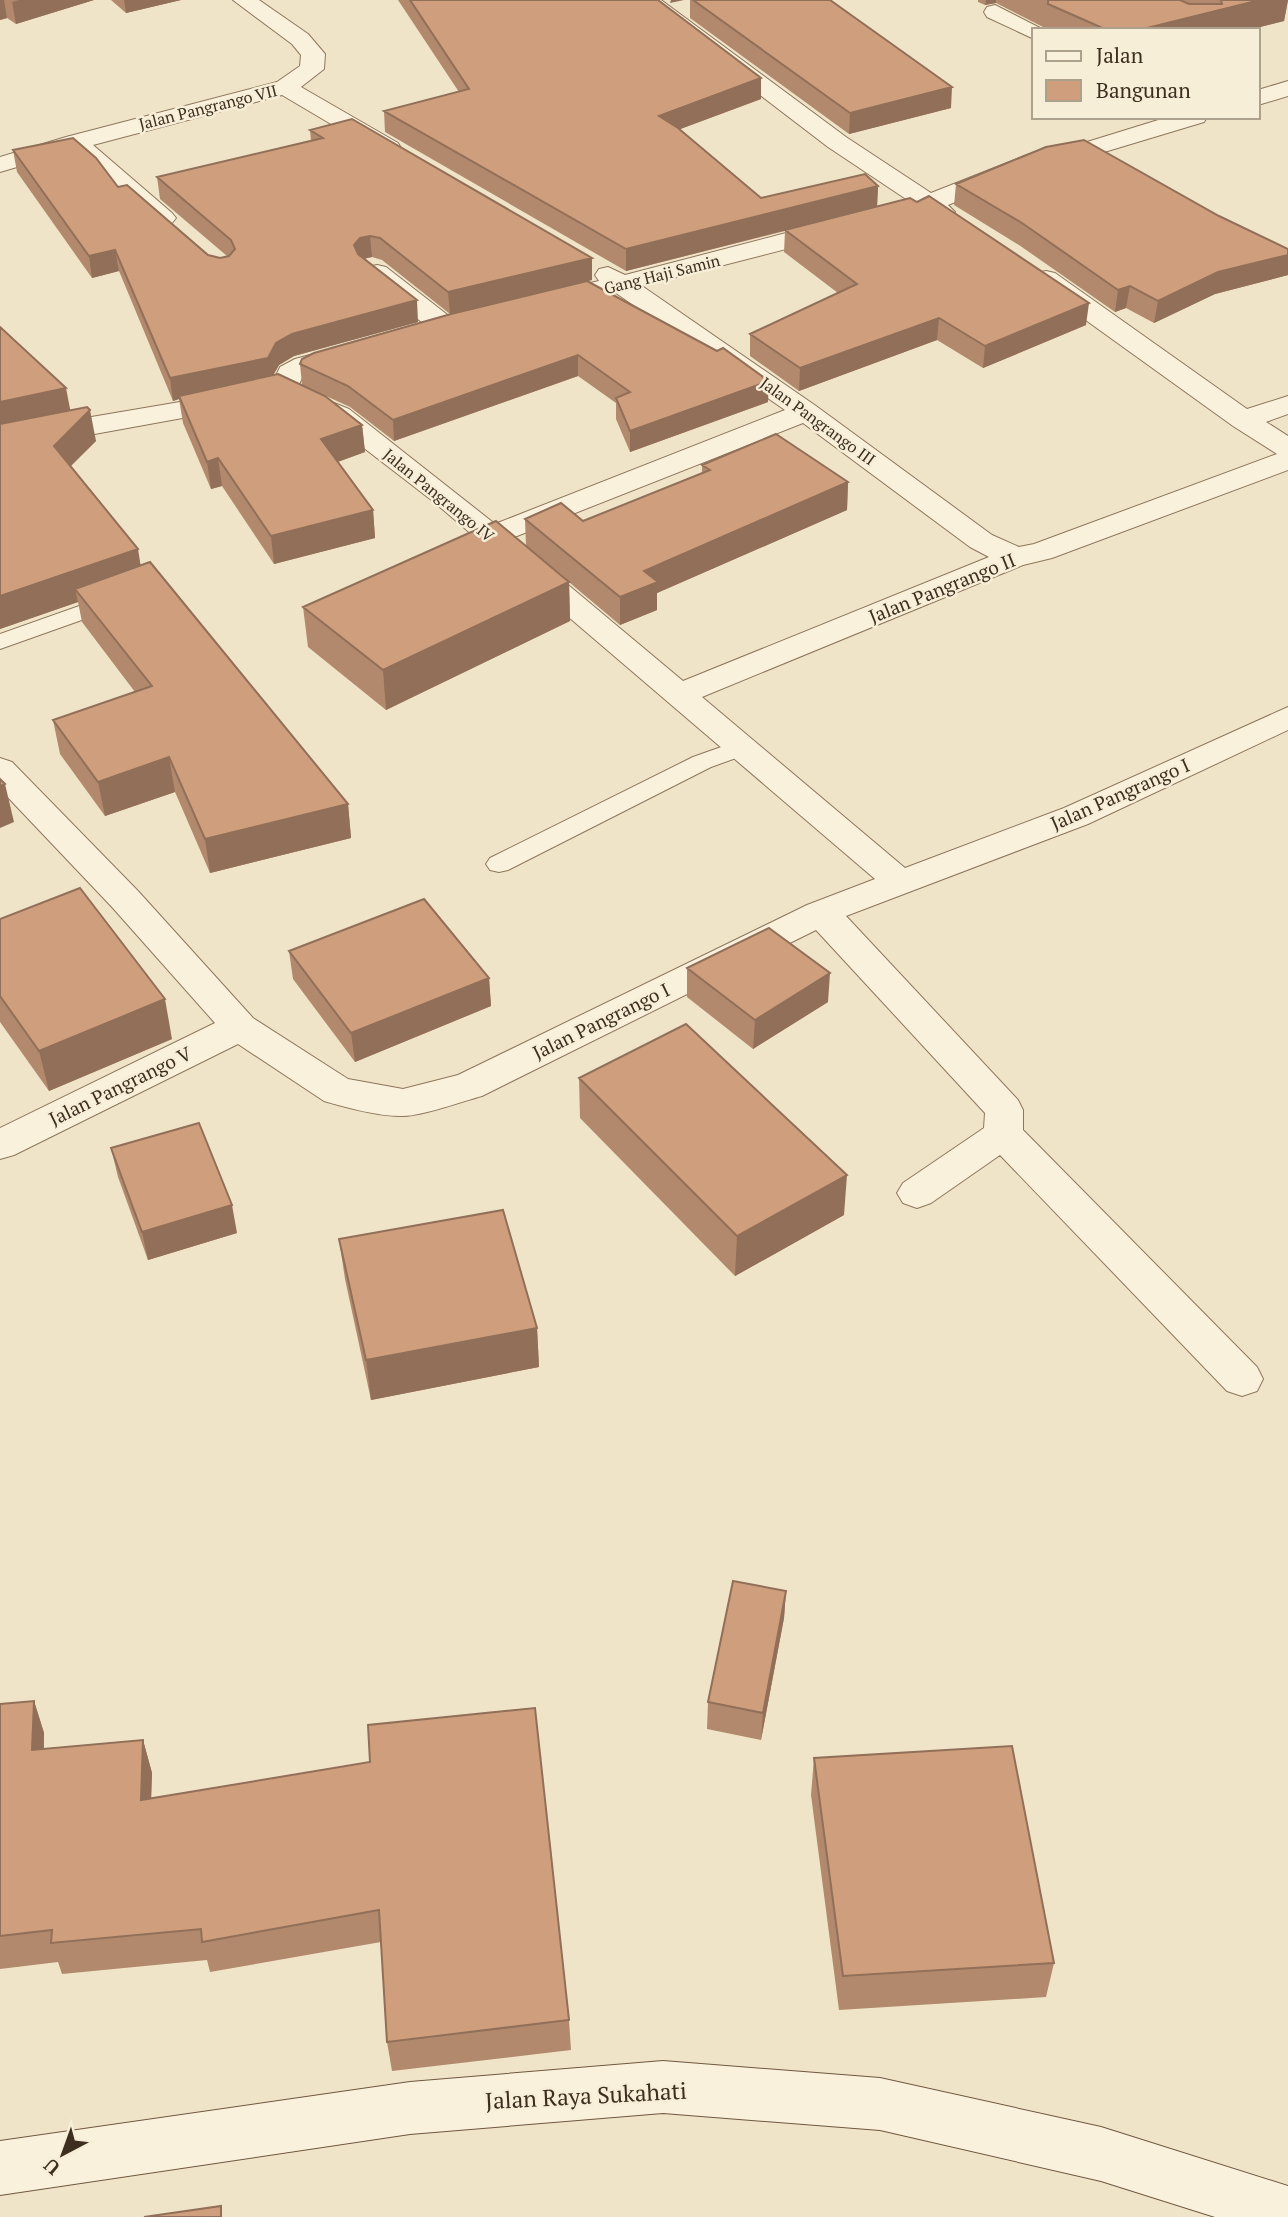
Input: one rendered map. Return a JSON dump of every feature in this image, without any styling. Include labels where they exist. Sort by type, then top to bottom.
[{"type":"street","name":"Jalan Pangrango VII","points":[[0,165],[75,142],[285,88],[312,69],[313,54],[300,38],[244,0]]},
{"type":"street","points":[[658,7],[695,7]]},
{"type":"street","points":[[658,7],[837,142],[963,225]]},
{"type":"street","points":[[995,12],[1032,31]]},
{"type":"street","points":[[285,88],[405,157]]},
{"type":"street","points":[[1260,97],[1288,89]]},
{"type":"street","name":"Gang Haji Samin","points":[[520,308],[929,204],[1036,160],[1092,148],[1185,119]]},
{"type":"street","points":[[75,142],[180,233]]},
{"type":"street","points":[[1092,148],[1091,153],[1095,158],[1110,167]]},
{"type":"street","points":[[1020,261],[1243,420],[1288,448]]},
{"type":"street","name":"Jalan Pangrango III","points":[[586,262],[622,283],[806,412],[981,541],[1015,557]]},
{"type":"street","points":[[371,268],[444,326]]},
{"type":"street","points":[[0,445],[56,432],[213,406],[285,389],[290,373],[305,365],[381,344]]},
{"type":"street","name":"Jalan Pangrango IV","points":[[285,389],[339,415],[491,536],[902,884]]},
{"type":"street","points":[[1243,420],[1288,405]]},
{"type":"street","points":[[491,536],[806,412]]},
{"type":"street","name":"Jalan Pangrango II","points":[[678,695],[1015,557],[1041,552],[1288,460]]},
{"type":"street","name":"Jalan Pangrango I","points":[[0,769],[125,899],[240,1027],[338,1091],[403,1103],[469,1086],[820,913],[1076,816],[1288,717]]},
{"type":"street","points":[[820,913],[849,940],[1004,1110],[1003,1134],[1242,1379]]},
{"type":"street","name":"Jalan Pangrango V","points":[[0,1145],[240,1027]]},
{"type":"street","points":[[916,1193],[1003,1134]]},
{"type":"street","name":"Jalan Raya Sukahati","points":[[0,2168],[410,2108],[663,2087],[880,2104],[1101,2154],[1288,2213]]},
{"type":"lane","points":[[0,642],[142,590]]},
{"type":"lane","points":[[499,864],[702,762],[741,748]]},
{"type":"building","points":[[410,0],[658,0],[761,78],[659,116],[678,128],[761,198],[865,174],[878,186],[626,249],[384,111],[469,89]]},
{"type":"building","points":[[693,0],[830,0],[952,87],[850,113]]},
{"type":"building","points":[[1048,0],[1180,0],[1189,4],[1222,4],[1221,0],[1260,0],[1147,28],[1102,28],[1048,4]]},
{"type":"building","points":[[352,119],[592,258],[448,292],[380,238],[360,238],[354,245],[358,254],[417,300],[292,334],[276,343],[268,358],[170,378],[115,250],[89,256],[13,150],[73,138],[96,158],[118,187],[127,185],[208,255],[220,258],[229,256],[235,249],[231,240],[157,177],[323,138],[310,130]]},
{"type":"building","points":[[1084,140],[1219,216],[1288,249],[1288,255],[1218,272],[1158,301],[1130,286],[1118,290],[1022,223],[956,184],[1046,147]]},
{"type":"building","points":[[929,196],[1089,303],[985,346],[939,318],[800,368],[750,334],[857,284],[785,230],[910,198],[917,202]]},
{"type":"building","points":[[587,281],[717,351],[723,348],[769,381],[630,431],[616,398],[630,392],[578,355],[393,420],[348,386],[300,364],[302,359],[314,353],[451,314]]},
{"type":"building","points":[[0,327],[66,388],[0,402]]},
{"type":"building","points":[[278,374],[325,396],[362,425],[321,439],[373,510],[271,536],[218,458],[207,462],[179,396]]},
{"type":"building","points":[[87,407],[90,410],[54,446],[138,549],[0,596],[0,424]]},
{"type":"building","points":[[776,434],[848,482],[644,571],[658,582],[620,597],[525,519],[561,503],[583,521],[710,470],[702,465]]},
{"type":"building","points":[[496,521],[569,582],[383,670],[303,607]]},
{"type":"building","points":[[150,562],[348,804],[205,839],[169,757],[98,782],[53,720],[152,686],[75,589]]},
{"type":"building","points":[[80,888],[165,999],[39,1051],[0,996],[0,919]]},
{"type":"building","points":[[424,899],[489,978],[351,1033],[289,951]]},
{"type":"building","points":[[769,928],[830,973],[755,1020],[687,968]]},
{"type":"building","points":[[686,1024],[847,1175],[737,1236],[579,1078]]},
{"type":"building","points":[[199,1123],[232,1205],[142,1232],[111,1148]]},
{"type":"building","points":[[503,1210],[537,1328],[366,1360],[339,1239]]},
{"type":"building","points":[[733,1581],[786,1591],[763,1713],[708,1702]]},
{"type":"building","points":[[34,1701],[32,1750],[143,1740],[141,1800],[370,1762],[368,1725],[535,1708],[569,2020],[387,2042],[379,1910],[202,1942],[201,1929],[51,1943],[52,1930],[0,1936],[0,1704]]},
{"type":"building","points":[[1012,1746],[1054,1963],[843,1976],[814,1758]]},
{"type":"building","points":[[221,2206],[221,2217],[144,2217]]}]
